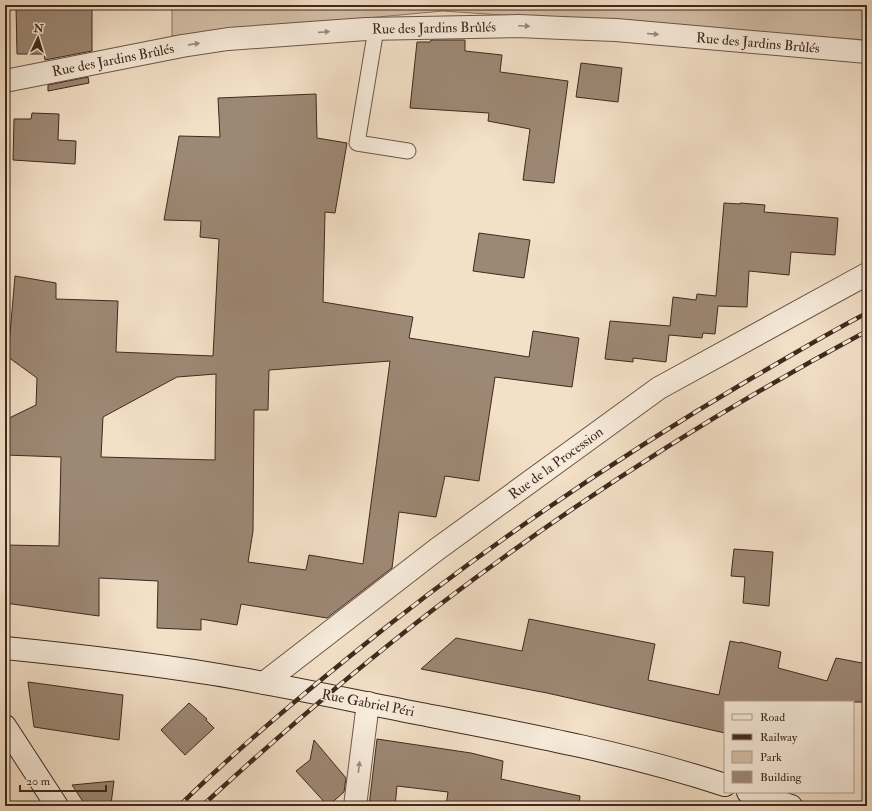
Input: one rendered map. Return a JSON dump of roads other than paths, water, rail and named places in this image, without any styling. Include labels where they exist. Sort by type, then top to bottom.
[{"type":"street","name":"Rue des Jardins Brûlés","points":[[5,81],[182,46],[228,39],[376,29],[519,26],[562,28],[623,31],[867,52]]},
{"type":"street","name":"Rue de la Procession","points":[[264,683],[436,550],[659,388],[867,274]]},
{"type":"street","name":"Rue Gabriel Péri","points":[[5,648],[159,666],[264,683],[598,749],[662,765],[724,785]]},
{"type":"street","points":[[355,806],[368,703]]},
{"type":"street","points":[[5,726],[57,806]]},
{"type":"street","points":[[751,793],[791,806]]},
{"type":"lane","points":[[376,29],[357,143],[408,151]]},
{"type":"railway","points":[[179,806],[241,748],[327,675],[446,581],[495,545],[596,475],[647,442],[752,378],[867,313]]},
{"type":"railway","points":[[202,806],[259,754],[377,654],[489,568],[594,495],[701,426],[756,393],[867,331]]}]
